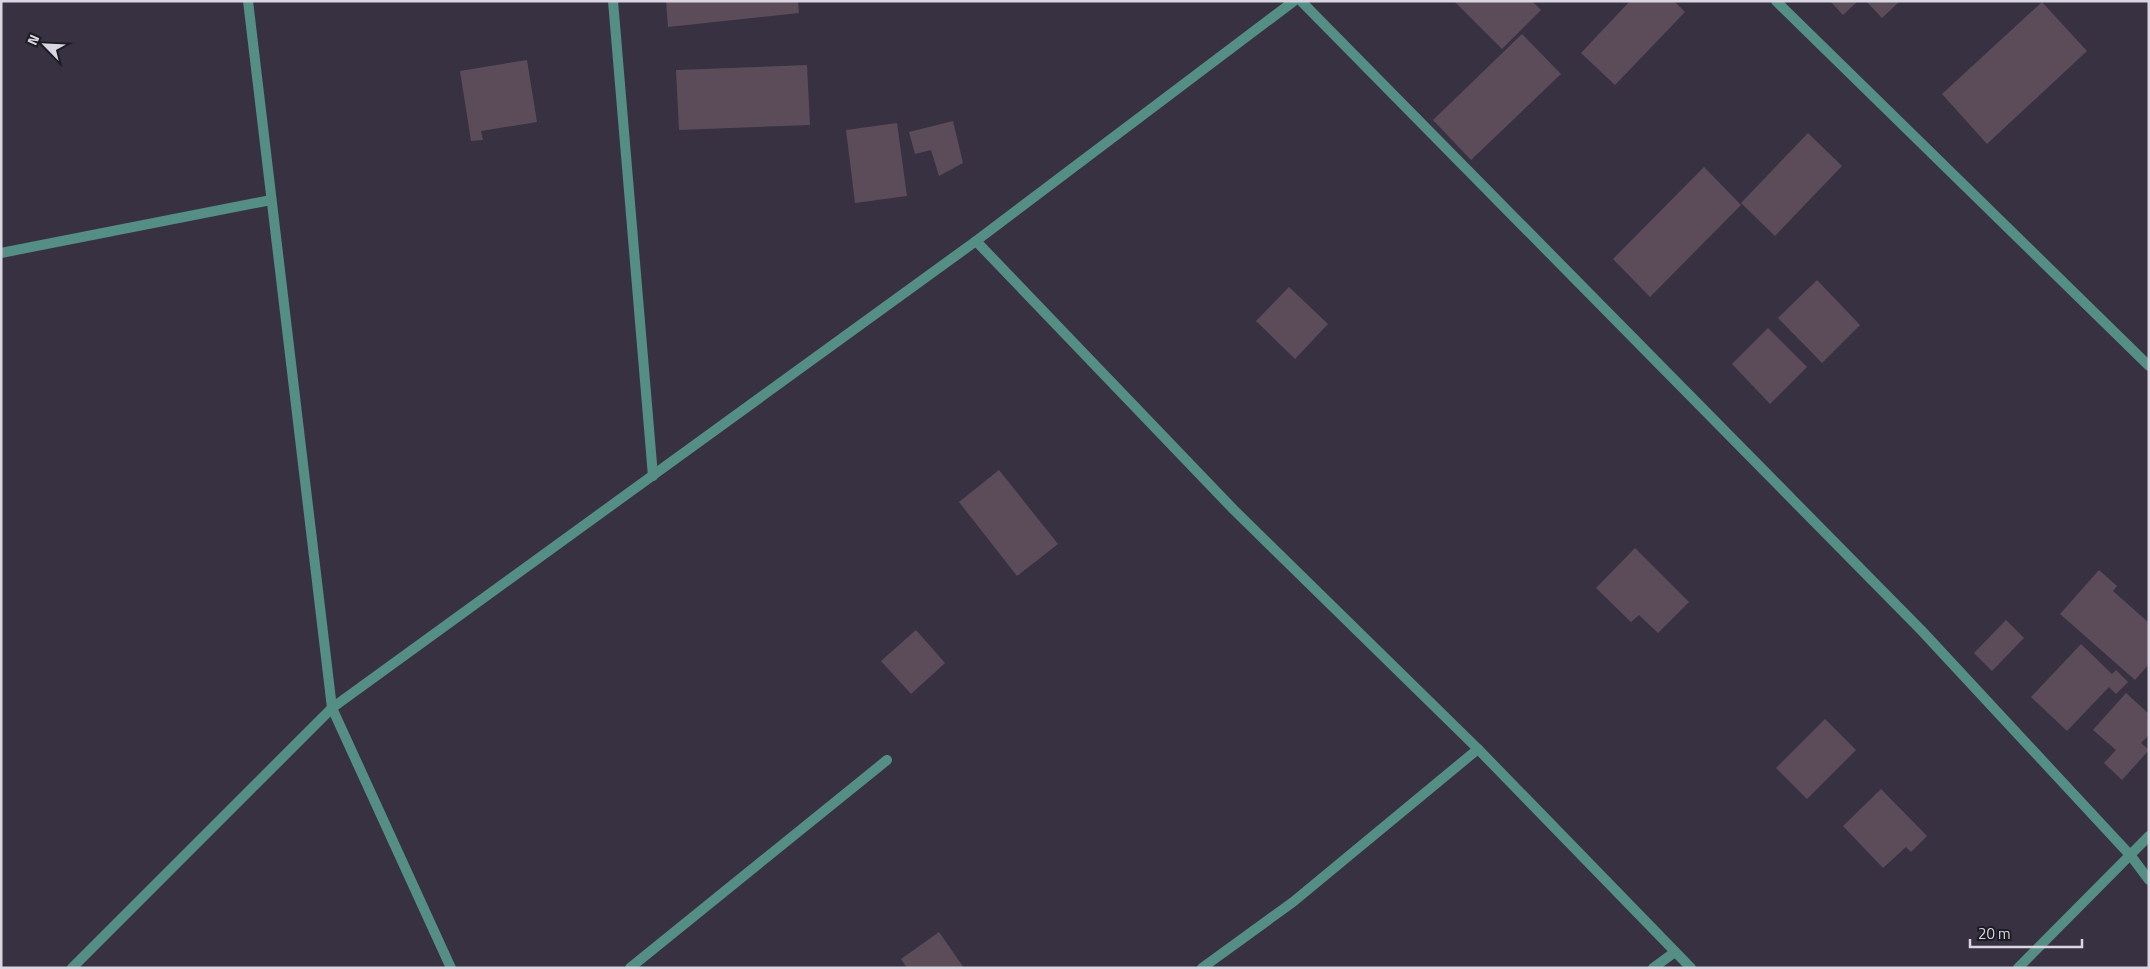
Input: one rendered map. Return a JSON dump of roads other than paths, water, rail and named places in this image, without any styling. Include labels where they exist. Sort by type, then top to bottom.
[{"type":"street","points":[[248,1],[332,708],[451,968]]},
{"type":"street","points":[[613,1],[653,476]]},
{"type":"street","points":[[72,968],[332,708],[976,241],[1294,1]]},
{"type":"street","points":[[1301,1],[1922,631],[2130,856],[2149,880]]},
{"type":"street","points":[[1776,1],[2149,366]]},
{"type":"street","points":[[1,253],[271,200]]},
{"type":"street","points":[[976,241],[1234,510],[1478,749],[1691,968]]},
{"type":"street","points":[[1202,968],[1293,902],[1478,749]]},
{"type":"street","points":[[630,968],[887,760]]},
{"type":"street","points":[[2018,968],[2149,836]]},
{"type":"street","points":[[1653,968],[1675,952]]}]
